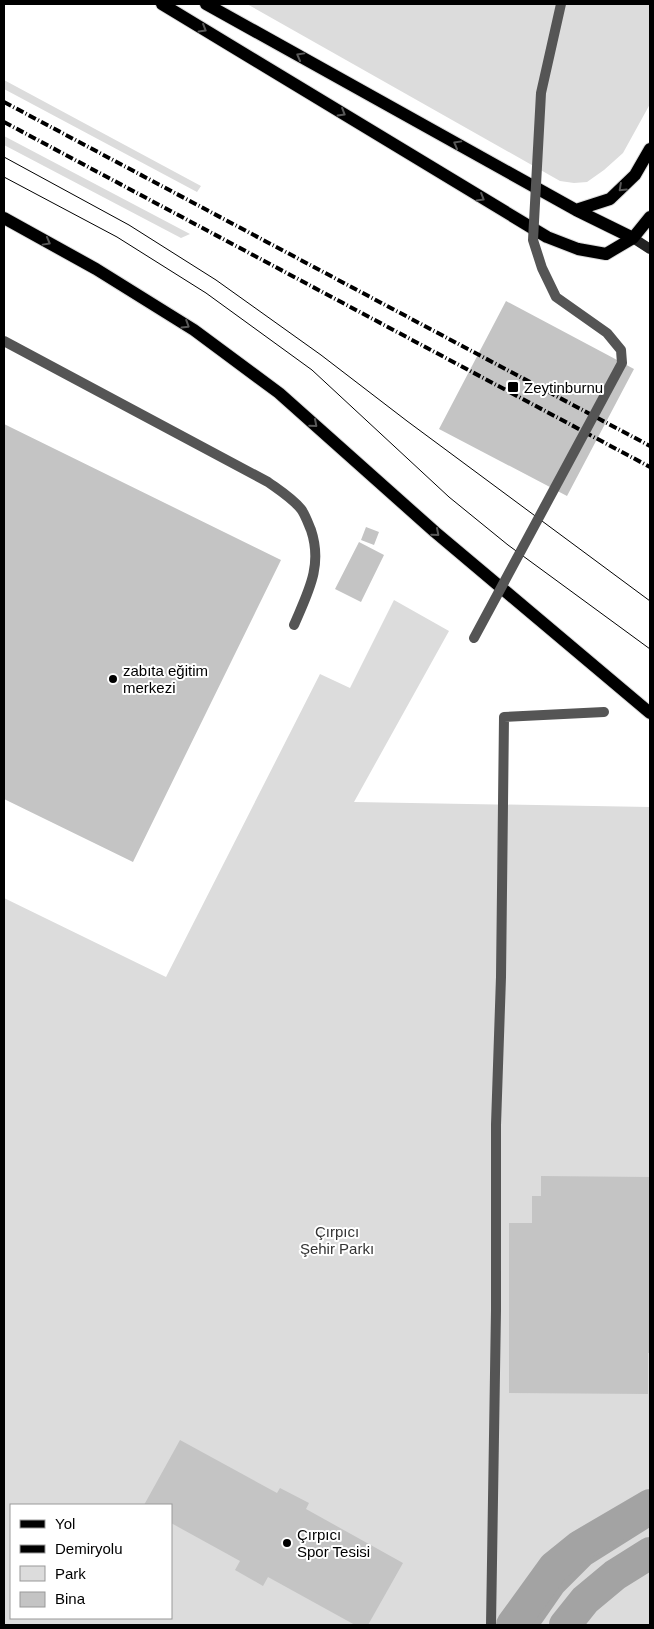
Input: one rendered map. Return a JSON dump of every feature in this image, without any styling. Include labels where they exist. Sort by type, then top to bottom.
[{"type":"main road","points":[[162,4],[547,237],[578,250],[606,254],[633,238],[650,217]]},
{"type":"main road","points":[[206,4],[576,210],[633,238],[650,250]]},
{"type":"main road","points":[[576,210],[610,199],[635,175],[650,149]]},
{"type":"main road","points":[[4,218],[96,269],[194,330],[279,393],[435,532],[650,713]]},
{"type":"street","points":[[474,638],[622,362],[621,350],[607,333],[556,297],[542,268],[533,240],[541,93],[562,4]]},
{"type":"street","points":[[4,341],[268,482],[302,509],[315,542],[316,556],[310,589],[294,625]]},
{"type":"street","points":[[491,1625],[496,1310],[496,1125],[501,977],[504,716],[604,712]]},
{"type":"green space","points":[[247,4],[650,4],[650,104],[623,153],[604,170],[587,182],[560,181]]},
{"type":"green space","points":[[4,80],[201,186],[197,192],[4,89]]},
{"type":"green space","points":[[4,136],[190,234],[181,238],[4,145]]},
{"type":"green space","name":"Çırpıcı Şehir Parkı","points":[[394,600],[449,631],[354,802],[650,807],[650,1625],[4,1625],[4,898],[166,977],[320,674],[350,688]]},
{"type":"building","points":[[506,301],[634,369],[567,496],[439,429]]},
{"type":"building","name":"zabıta eğitim merkezi","points":[[4,424],[281,560],[133,862],[4,799]]},
{"type":"building","points":[[366,527],[379,532],[374,545],[361,540]]},
{"type":"building","points":[[359,542],[384,555],[361,602],[335,589]]},
{"type":"building","points":[[541,1176],[650,1177],[650,1353],[648,1353],[648,1394],[509,1393],[509,1223],[532,1223],[532,1196],[541,1196]]},
{"type":"building","name":"Çırpıcı Spor Tesisi","points":[[180,1440],[277,1493],[280,1488],[309,1503],[306,1509],[403,1563],[368,1625],[355,1625],[268,1577],[263,1586],[235,1570],[240,1561],[172,1524],[172,1504],[145,1504]]},
{"type":"waterway","points":[[512,1625],[554,1567],[580,1546],[650,1505]]},
{"type":"waterway","points":[[535,1625],[560,1589],[588,1561],[650,1522]]},
{"type":"waterway","points":[[565,1625],[585,1600],[615,1575],[650,1553]]},
{"type":"tram line","points":[[4,157],[129,225],[216,280],[321,355],[650,601]]},
{"type":"tram line","points":[[4,177],[117,237],[206,293],[312,370],[449,497],[508,545],[650,649]]},
{"type":"railway","points":[[4,102],[650,446]]},
{"type":"railway","points":[[4,122],[650,467]]},
{"type":"place","name":"Zeytinburnu","points":[[513,387]]},
{"type":"place","name":"zabıta eğitim merkezi","points":[[113,679]]},
{"type":"place","name":"Çırpıcı Spor Tesisi","points":[[287,1543]]}]
